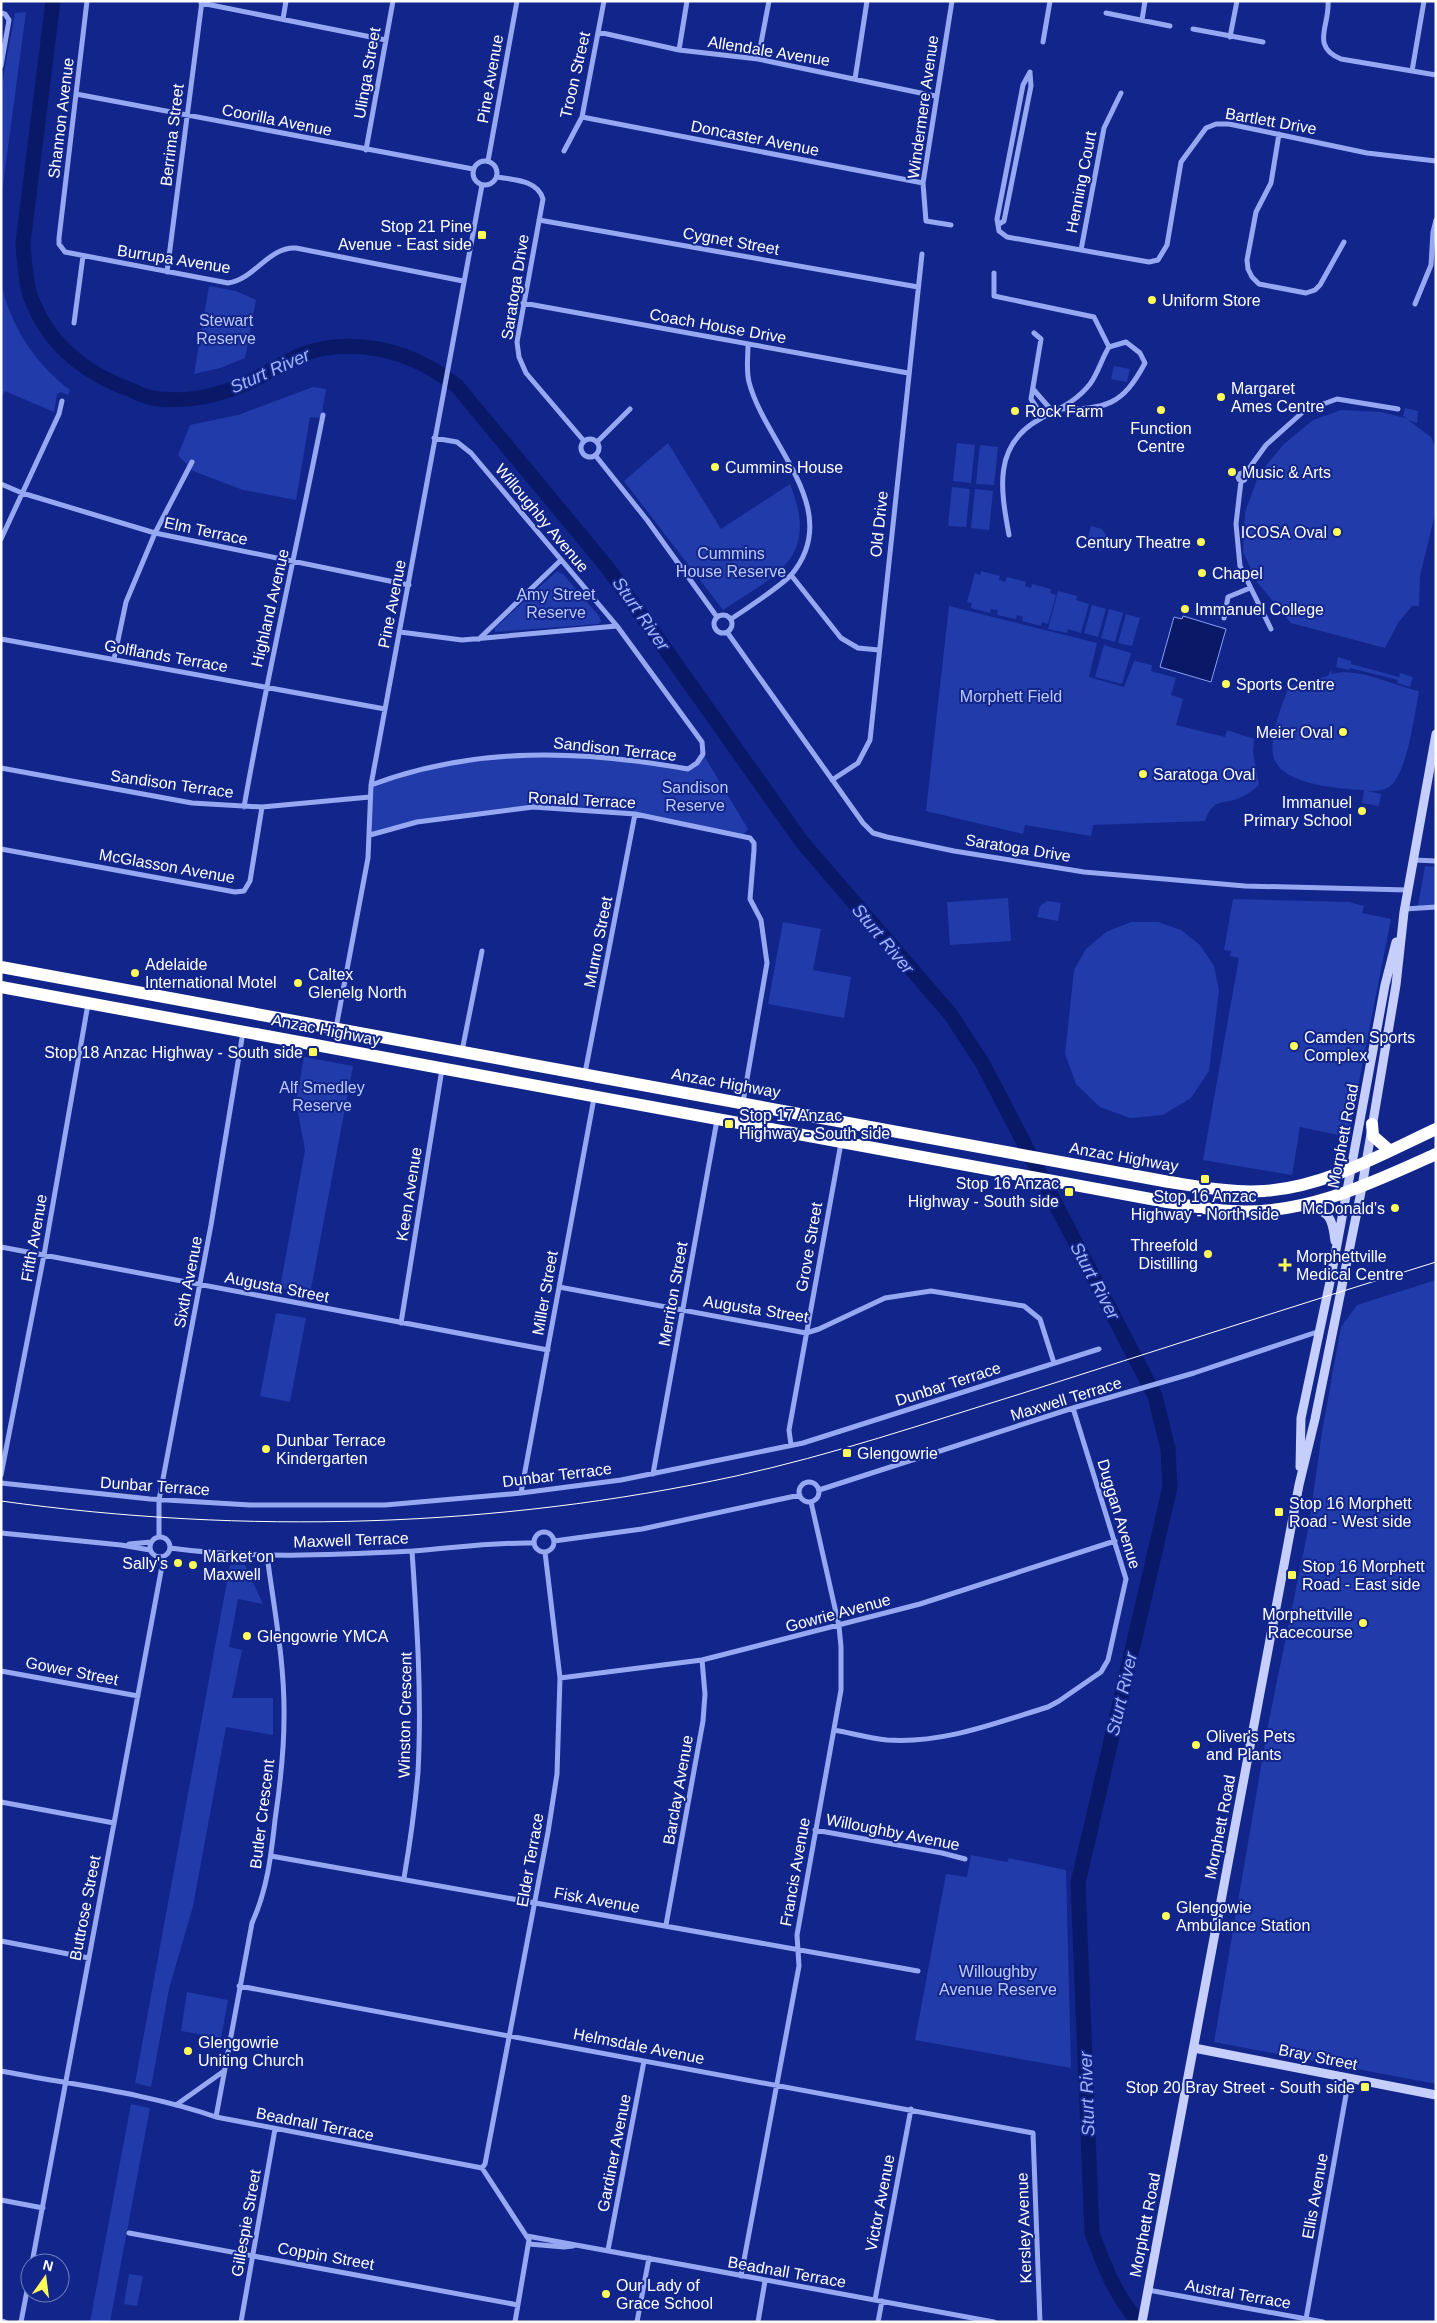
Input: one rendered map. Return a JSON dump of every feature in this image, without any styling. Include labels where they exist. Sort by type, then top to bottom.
[{"type":"highway","name":"Anzac Highway","points":[[1,966],[1066,1163],[1235,1192],[1290,1188],[1352,1167],[1436,1129]]},
{"type":"highway","points":[[16,990],[13,977],[18,969]]},
{"type":"highway","points":[[1,973],[4,979],[1,986]]},
{"type":"highway","name":"Anzac Highway","points":[[1,986],[88,1004],[244,1031],[1167,1202],[1232,1211],[1270,1211],[1304,1205],[1362,1187],[1436,1154]]},
{"type":"highway","points":[[502,1059],[516,1072],[517,1077],[514,1082]]},
{"type":"highway","points":[[528,1064],[528,1082],[535,1086]]},
{"type":"highway","points":[[797,1112],[813,1123],[836,1127],[841,1141]]},
{"type":"highway","points":[[854,1123],[861,1145]]},
{"type":"highway","points":[[1372,1124],[1373,1136],[1389,1150]]},
{"type":"highway","points":[[1167,1202],[1170,1182]]},
{"type":"main road","name":"Morphett Road","points":[[1299,1485],[1301,1418],[1336,1251],[1384,986],[1404,911],[1436,734]]},
{"type":"main road","name":"Morphett Road","points":[[1142,2322],[1299,1485],[1316,1419],[1362,1187],[1396,985],[1404,911]]},
{"type":"main road","points":[[1304,1205],[1328,1215],[1333,1222],[1336,1251]]},
{"type":"main road","name":"Bray Street","points":[[1194,2048],[1436,2094]]},
{"type":"street","name":"Shannon Avenue","points":[[59,238],[87,1]]},
{"type":"street","points":[[283,19],[286,1]]},
{"type":"street","name":"Ulinga Street","points":[[366,150],[393,1]]},
{"type":"street","name":"Pine Avenue","points":[[488,161],[517,1]]},
{"type":"street","name":"Troon Street","points":[[564,151],[582,117],[604,1]]},
{"type":"street","points":[[679,50],[687,1]]},
{"type":"street","points":[[758,59],[769,1]]},
{"type":"street","points":[[854,79],[867,1]]},
{"type":"street","name":"Windermere Avenue","points":[[952,1],[935,96],[923,183],[926,222],[952,225]]},
{"type":"street","points":[[1043,42],[1050,1]]},
{"type":"street","points":[[1142,20],[1145,1]]},
{"type":"street","points":[[1230,36],[1236,1]]},
{"type":"street","points":[[1328,1],[1323,41],[1325,48],[1331,55],[1341,59],[1436,75]]},
{"type":"street","points":[[1412,71],[1424,1]]},
{"type":"street","points":[[202,2],[386,40]]},
{"type":"street","name":"Berrima Street","points":[[167,272],[202,2]]},
{"type":"street","points":[[1,66],[9,25],[9,20],[3,13]]},
{"type":"street","points":[[1106,13],[1170,26]]},
{"type":"street","points":[[1193,28],[1263,42]]},
{"type":"street","name":"Allendale Avenue","points":[[598,32],[679,50],[758,59],[935,96]]},
{"type":"street","points":[[1030,72],[1031,86],[1004,221],[999,224],[997,219],[1023,85],[1030,72]]},
{"type":"street","name":"Henning Court","points":[[1081,250],[1104,128],[1121,93]]},
{"type":"street","name":"Coorilla Avenue","points":[[76,94],[474,169]]},
{"type":"street","name":"Doncaster Avenue","points":[[582,117],[923,183]]},
{"type":"street","name":"Bartlett Drive","points":[[999,224],[1000,230],[1007,237],[1149,262],[1158,260],[1167,245],[1181,162],[1206,128],[1216,124],[1229,124],[1367,153],[1436,161]]},
{"type":"street","points":[[1280,134],[1271,183],[1256,212],[1254,222],[1247,260],[1252,278],[1259,284],[1306,292],[1315,290],[1320,285],[1344,242]]},
{"type":"street","points":[[482,161],[488,161],[495,166],[497,177],[494,182],[482,185],[476,182],[473,175],[474,169],[482,161]]},
{"type":"street","name":"Saratoga Drive","points":[[497,177],[538,187],[543,199],[517,342],[519,357],[526,373],[584,441]]},
{"type":"street","name":"Pine Avenue","points":[[336,1028],[368,858],[370,797],[385,709],[482,185]]},
{"type":"street","name":"Cygnet Street","points":[[539,220],[918,287]]},
{"type":"street","points":[[1415,304],[1431,265],[1433,232],[1436,220]]},
{"type":"street","name":"Burrupa Avenue","points":[[59,238],[59,244],[65,252],[228,283],[235,282],[282,250],[289,248],[463,281]]},
{"type":"street","name":"Old Drive","points":[[832,780],[858,763],[868,746],[872,723],[922,254]]},
{"type":"street","points":[[74,323],[83,256]]},
{"type":"street","points":[[994,274],[994,296],[1094,317],[1109,346]]},
{"type":"street","name":"Coach House Drive","points":[[523,303],[908,373]]},
{"type":"street","points":[[1034,333],[1041,339],[1031,399],[1043,417]]},
{"type":"street","points":[[1009,535],[1002,494],[1002,473],[1007,454],[1017,436],[1028,426],[1043,417],[1059,409],[1066,406],[1090,383],[1109,346],[1126,342],[1140,352],[1145,363],[1124,395],[1098,408],[1059,409]]},
{"type":"street","points":[[730,619],[791,575],[803,558],[809,541],[809,508],[789,461],[749,382],[748,345]]},
{"type":"street","points":[[1033,388],[1053,412]]},
{"type":"street","points":[[1272,629],[1240,566],[1236,524],[1241,481],[1245,479],[1245,474],[1266,444],[1304,410],[1337,399],[1398,409]]},
{"type":"street","points":[[1,539],[59,414],[62,401]]},
{"type":"street","points":[[597,442],[630,409]]},
{"type":"street","name":"Highland Avenue","points":[[244,807],[265,687],[294,563],[323,415]]},
{"type":"street","name":"Willoughby Avenue","points":[[434,438],[457,442],[471,453],[617,626],[702,742],[703,754]]},
{"type":"street","points":[[591,439],[597,442],[599,450],[590,456],[583,452],[582,445],[584,441],[591,439]]},
{"type":"street","points":[[595,454],[648,520],[718,617]]},
{"type":"street","points":[[114,659],[126,602],[156,533],[192,462]]},
{"type":"street","name":"Elm Terrace","points":[[1,484],[22,493],[156,533],[409,586]]},
{"type":"street","points":[[479,639],[561,560]]},
{"type":"street","points":[[791,575],[841,638],[858,648],[879,650]]},
{"type":"street","points":[[1224,618],[1228,597],[1250,588]]},
{"type":"street","points":[[724,615],[730,619],[732,626],[727,632],[720,632],[716,629],[715,622],[718,617],[724,615]]},
{"type":"street","points":[[400,632],[462,640],[617,626]]},
{"type":"street","name":"Saratoga Drive","points":[[727,632],[863,823],[873,833],[954,851],[1075,870],[1192,883],[1408,890]]},
{"type":"street","name":"Golflands Terrace","points":[[1,639],[385,709]]},
{"type":"street","name":"Sandison Terrace","points":[[372,785],[401,774],[472,758],[562,754],[640,761],[688,769],[697,763],[703,754]]},
{"type":"street","name":"Sandison Terrace","points":[[1,768],[192,803],[262,807],[370,797]]},
{"type":"street","name":"Ronald Terrace","points":[[370,835],[417,822],[533,806],[635,814],[743,835],[750,838],[754,843],[750,899],[761,920],[767,963],[743,1102]]},
{"type":"street","name":"McGlasson Avenue","points":[[1,849],[235,892],[244,891],[250,881],[262,807]]},
{"type":"street","name":"Munro Street","points":[[585,1074],[635,814]]},
{"type":"street","points":[[1414,860],[1436,861]]},
{"type":"street","points":[[1404,911],[1436,907]]},
{"type":"street","points":[[462,1052],[482,950]]},
{"type":"street","name":"Fifth Avenue","points":[[1,1475],[44,1255],[88,1004]]},
{"type":"street","name":"Sixth Avenue","points":[[159,1537],[159,1500],[200,1285],[244,1031]]},
{"type":"street","name":"Keen Avenue","points":[[401,1323],[442,1069]]},
{"type":"street","name":"Miller Street","points":[[522,1493],[594,1097]]},
{"type":"street","name":"Merriton Street","points":[[653,1474],[717,1118]]},
{"type":"street","name":"Grove Street","points":[[791,1445],[788,1430],[841,1141]]},
{"type":"street","name":"Augusta Street","points":[[1,1247],[548,1350]]},
{"type":"street","name":"Augusta Street","points":[[559,1287],[806,1333],[820,1329],[885,1298],[931,1291],[1024,1306],[1040,1319],[1054,1363]]},
{"type":"street","name":"Maxwell Terrace","points":[[819,1490],[1073,1408],[1140,1390],[1320,1331]]},
{"type":"street","name":"Dunbar Terrace","points":[[1,1483],[159,1500],[250,1505],[385,1505],[522,1493],[653,1474],[829,1436],[1099,1349]]},
{"type":"street","name":"Duggan Avenue","points":[[834,1730],[886,1740],[934,1739],[961,1734],[1059,1701],[1101,1672],[1108,1660],[1126,1579],[1073,1408]]},
{"type":"street","points":[[806,1483],[814,1483],[819,1490],[818,1497],[811,1502],[805,1501],[800,1495],[801,1487],[806,1483]]},
{"type":"street","points":[[554,1541],[642,1529],[800,1495]]},
{"type":"street","name":"Francis Avenue","points":[[741,2276],[800,1966],[796,1935],[841,1690],[839,1626],[811,1502]]},
{"type":"street","points":[[544,1532],[552,1536],[554,1541],[553,1548],[545,1552],[537,1549],[534,1543],[538,1535],[544,1532]]},
{"type":"street","points":[[1,1533],[121,1545],[150,1550],[156,1556],[161,1557],[166,1555],[170,1548],[168,1541],[159,1537],[151,1542],[121,1545]]},
{"type":"street","name":"Gowrie Avenue","points":[[560,1678],[702,1660],[920,1604],[1115,1541]]},
{"type":"street","points":[[150,1550],[151,1542]]},
{"type":"street","name":"Maxwell Terrace","points":[[170,1548],[192,1552],[267,1555],[412,1551],[534,1543]]},
{"type":"street","name":"Winston Crescent","points":[[404,1878],[412,1827],[419,1736],[419,1668],[412,1551]]},
{"type":"street","name":"Elder Terrace","points":[[482,2168],[485,2164],[511,2035],[557,1774],[560,1678],[545,1552]]},
{"type":"street","name":"Butler Crescent","points":[[216,2117],[252,1923],[263,1900],[271,1856],[282,1768],[283,1673],[267,1555]]},
{"type":"street","name":"Buttrose Street","points":[[34,2253],[162,1566],[161,1557]]},
{"type":"street","name":"Barclay Avenue","points":[[666,1925],[703,1721],[705,1694],[702,1660]]},
{"type":"street","name":"Gower Street","points":[[1,1671],[138,1696]]},
{"type":"street","points":[[1,1802],[114,1823]]},
{"type":"street","name":"Willoughby Avenue","points":[[816,1830],[965,1859]]},
{"type":"street","name":"Fisk Avenue","points":[[271,1856],[918,1970]]},
{"type":"street","points":[[1,1941],[89,1958]]},
{"type":"street","name":"Helmsdale Avenue","points":[[239,1986],[777,2084],[1033,2134]]},
{"type":"street","name":"Gardiner Avenue","points":[[608,2250],[644,2060]]},
{"type":"street","name":"Beadnall Terrace","points":[[1,2071],[176,2105],[216,2117],[275,2129],[482,2168]]},
{"type":"street","points":[[176,2105],[224,2071]]},
{"type":"street","name":"Ellis Avenue","points":[[1306,2318],[1350,2078]]},
{"type":"street","name":"Victor Avenue","points":[[875,2300],[910,2110]]},
{"type":"street","name":"Gillespie Street","points":[[241,2322],[275,2129]]},
{"type":"street","name":"Kersley Avenue","points":[[1033,2134],[1040,2322]]},
{"type":"street","points":[[482,2168],[526,2236],[529,2244],[515,2322]]},
{"type":"street","points":[[1,2200],[43,2208]]},
{"type":"street","name":"Coppin Street","points":[[129,2232],[518,2305]]},
{"type":"street","name":"Beadnall Terrace","points":[[526,2236],[994,2322]]},
{"type":"street","name":"Beadnall Terrace","points":[[529,2244],[564,2247],[576,2246]]},
{"type":"street","points":[[637,2322],[649,2258]]},
{"type":"street","points":[[758,2322],[765,2280]]},
{"type":"street","name":"Austral Terrace","points":[[1148,2290],[1323,2322]]},
{"type":"street","points":[[878,2322],[882,2302]]},
{"type":"street","points":[[21,2322],[25,2303]]},
{"type":"green space","points":[[26,12],[1,200],[1,89],[15,13]]},
{"type":"green space","points":[[1,281],[10,313],[25,342],[57,380],[70,390],[68,395],[61,392],[57,394],[54,412],[5,391],[1,399]]},
{"type":"green space","name":"Stewart Reserve","points":[[209,286],[236,291],[256,300],[245,358],[220,368],[194,374]]},
{"type":"green space","points":[[1114,366],[1130,369],[1127,382],[1111,379]]},
{"type":"green space","points":[[313,387],[326,389],[321,418],[310,417],[296,500],[243,490],[193,471],[178,455],[190,425],[238,415]]},
{"type":"green space","name":"ICOSA Oval","points":[[1405,408],[1418,411],[1417,423],[1408,420],[1431,437],[1436,449],[1436,510],[1420,576],[1419,606],[1412,606],[1398,623],[1385,648],[1291,623],[1257,582],[1243,552],[1245,512],[1259,474],[1284,444],[1313,420],[1341,410],[1382,412],[1408,419],[1403,416]]},
{"type":"green space","name":"Cummins House Reserve","points":[[668,443],[721,529],[790,484],[798,509],[800,530],[796,547],[788,562],[776,574],[723,610],[624,481]]},
{"type":"green space","points":[[957,443],[975,445],[971,483],[953,481]]},
{"type":"green space","points":[[980,445],[998,447],[994,485],[976,484]]},
{"type":"green space","points":[[952,487],[970,489],[966,527],[948,526]]},
{"type":"green space","points":[[975,489],[993,491],[989,530],[971,528]]},
{"type":"green space","points":[[1091,526],[1102,529],[1113,544],[1100,551],[1086,547]]},
{"type":"green space","name":"Amy Street Reserve","points":[[557,571],[563,574],[599,616],[601,621],[599,624],[495,632],[495,628]]},
{"type":"green space","points":[[981,571],[1000,576],[999,580],[1005,582],[1007,577],[1026,582],[1025,586],[1031,588],[1032,584],[1051,589],[1050,593],[1056,595],[1048,624],[1042,622],[1041,626],[1022,621],[1023,617],[1017,615],[1016,619],[997,615],[998,610],[991,609],[990,613],[971,608],[972,603],[967,602],[975,573],[980,575]]},
{"type":"green space","points":[[1058,591],[1077,596],[1076,600],[1089,604],[1081,633],[1068,629],[1067,633],[1048,629]]},
{"type":"green space","points":[[1092,605],[1106,609],[1098,637],[1084,633]]},
{"type":"green space","name":"Morphett Field","points":[[949,606],[1097,643],[1089,677],[1124,687],[1134,661],[1152,665],[1151,671],[1176,678],[1171,695],[1183,699],[1176,725],[1225,737],[1227,730],[1254,739],[1253,752],[1259,785],[1242,797],[1216,805],[1208,813],[1205,821],[1093,825],[1091,836],[1025,825],[1023,834],[926,811]]},
{"type":"green space","points":[[1109,609],[1123,613],[1115,642],[1101,638]]},
{"type":"green space","points":[[1126,614],[1140,618],[1132,646],[1118,643]]},
{"type":"green space","points":[[1104,645],[1131,653],[1122,684],[1095,677]]},
{"type":"green space","points":[[1338,657],[1351,661],[1351,664],[1399,677],[1400,673],[1413,677],[1410,687],[1397,683],[1398,680],[1350,668],[1349,670],[1336,667]]},
{"type":"green space","name":"Meier Oval","points":[[1331,670],[1332,674],[1342,672],[1364,675],[1419,691],[1409,743],[1401,770],[1389,787],[1381,790],[1367,791],[1381,794],[1379,806],[1362,803],[1364,790],[1329,787],[1302,780],[1290,776],[1275,761],[1273,753],[1274,734],[1289,686],[1328,676]]},
{"type":"green space","name":"Sandison Reserve","points":[[562,754],[688,769],[703,754],[748,829],[743,835],[635,814],[533,807],[417,822],[370,835],[371,785],[472,758]]},
{"type":"green space","points":[[1425,866],[1436,867],[1436,905],[1418,906]]},
{"type":"green space","points":[[1008,898],[1011,941],[950,945],[947,902]]},
{"type":"green space","name":"Camden Sports Complex","points":[[1233,899],[1349,902],[1364,906],[1362,913],[1391,919],[1348,1137],[1300,1127],[1292,1175],[1203,1160],[1239,958],[1230,956],[1231,951],[1224,950]]},
{"type":"green space","points":[[1047,901],[1061,903],[1058,921],[1037,917],[1040,906]]},
{"type":"green space","points":[[783,922],[821,929],[813,970],[851,977],[844,1018],[768,1004]]},
{"type":"green space","points":[[1131,922],[1158,922],[1181,930],[1200,945],[1214,966],[1219,990],[1209,1071],[1191,1098],[1163,1115],[1130,1118],[1100,1107],[1076,1084],[1065,1054],[1074,970],[1086,949],[1106,932]]},
{"type":"green space","name":"Alf Smedley Reserve","points":[[304,1057],[353,1066],[310,1294],[280,1288],[305,1150],[296,1102]]},
{"type":"green space","name":"Morphettville Racecourse","points":[[1436,1280],[1436,2084],[1214,2042],[1269,1720],[1309,1525],[1322,1432],[1341,1327],[1357,1305]]},
{"type":"green space","points":[[276,1313],[306,1318],[290,1402],[260,1396]]},
{"type":"green space","points":[[230,1565],[245,1565],[263,1604],[238,1599],[229,1647],[242,1650],[232,1698],[273,1698],[273,1735],[226,1727],[193,1906],[169,1989],[151,2087],[135,2083]]},
{"type":"green space","name":"Willoughby Avenue Reserve","points":[[971,1855],[1007,1862],[1009,1858],[1066,1870],[1071,2068],[915,2040],[946,1874],[967,1877]]},
{"type":"green space","points":[[187,1992],[228,2000],[221,2038],[181,2031]]},
{"type":"green space","points":[[131,2104],[150,2108],[110,2322],[90,2322]]},
{"type":"green space","points":[[129,2274],[143,2276],[137,2306],[124,2304]]},
{"type":"shaded area","points":[[1183,616],[1226,629],[1211,682],[1160,667],[1174,617],[1182,619]]},
{"type":"waterway","name":"Sturt River","points":[[53,1],[23,243],[30,295],[46,328],[57,342],[69,354],[98,375],[152,398],[169,400],[188,399],[223,392],[251,381],[303,354],[334,347],[351,346],[368,347],[399,354],[429,368],[457,386],[607,567],[802,842],[951,1015],[983,1064],[1155,1396],[1168,1449],[1170,1487],[1078,1883],[1092,2233],[1117,2291],[1139,2322]]},
{"type":"tram line","points":[[1,1501],[93,1512],[185,1519],[278,1522],[370,1521],[462,1516],[554,1507],[645,1493],[772,1468],[843,1448],[1436,1262]]},
{"type":"place","name":"Stop 21 Pine Avenue - East side","points":[[482,235]]},
{"type":"place","name":"Uniform Store","points":[[1152,300]]},
{"type":"place","name":"Margaret Ames Centre","points":[[1221,397]]},
{"type":"place","name":"Function Centre","points":[[1161,410]]},
{"type":"place","name":"Rock Farm","points":[[1015,411]]},
{"type":"place","name":"Cummins House","points":[[715,467]]},
{"type":"place","name":"Music & Arts","points":[[1232,472]]},
{"type":"place","name":"ICOSA Oval","points":[[1337,532]]},
{"type":"place","name":"Century Theatre","points":[[1201,542]]},
{"type":"place","name":"Chapel","points":[[1202,573]]},
{"type":"place","name":"Immanuel College","points":[[1185,609]]},
{"type":"place","name":"Sports Centre","points":[[1226,684]]},
{"type":"place","name":"Meier Oval","points":[[1343,732]]},
{"type":"place","name":"Saratoga Oval","points":[[1143,774]]},
{"type":"place","name":"Immanuel Primary School","points":[[1362,811]]},
{"type":"place","name":"Adelaide International Motel","points":[[135,973]]},
{"type":"place","name":"Caltex Glenelg North","points":[[298,983]]},
{"type":"place","name":"Camden Sports Complex","points":[[1294,1046]]},
{"type":"place","name":"Stop 18 Anzac Highway - South side","points":[[313,1052]]},
{"type":"place","name":"Stop 17 Anzac Highway - South side","points":[[729,1124]]},
{"type":"place","name":"Stop 16 Anzac Highway - North side","points":[[1205,1179]]},
{"type":"place","name":"Stop 16 Anzac Highway - South side","points":[[1069,1192]]},
{"type":"place","name":"McDonald's","points":[[1395,1208]]},
{"type":"place","name":"Threefold Distilling","points":[[1208,1254]]},
{"type":"place","name":"Morphettville Medical Centre","points":[[1285,1265]]},
{"type":"place","name":"Dunbar Terrace Kindergarten","points":[[266,1449]]},
{"type":"place","name":"Glengowrie","points":[[847,1453]]},
{"type":"place","name":"Stop 16 Morphett Road - West side","points":[[1279,1512]]},
{"type":"place","name":"Sally's","points":[[178,1563]]},
{"type":"place","name":"Market on Maxwell","points":[[193,1565]]},
{"type":"place","name":"Stop 16 Morphett Road - East side","points":[[1292,1575]]},
{"type":"place","name":"Morphettville Racecourse","points":[[1363,1623]]},
{"type":"place","name":"Glengowrie YMCA","points":[[247,1636]]},
{"type":"place","name":"Oliver's Pets and Plants","points":[[1196,1745]]},
{"type":"place","name":"Glengowie Ambulance Station","points":[[1166,1916]]},
{"type":"place","name":"Glengowrie Uniting Church","points":[[188,2051]]},
{"type":"place","name":"Stop 20 Bray Street - South side","points":[[1365,2087]]},
{"type":"place","name":"Our Lady of Grace School","points":[[606,2294]]}]
